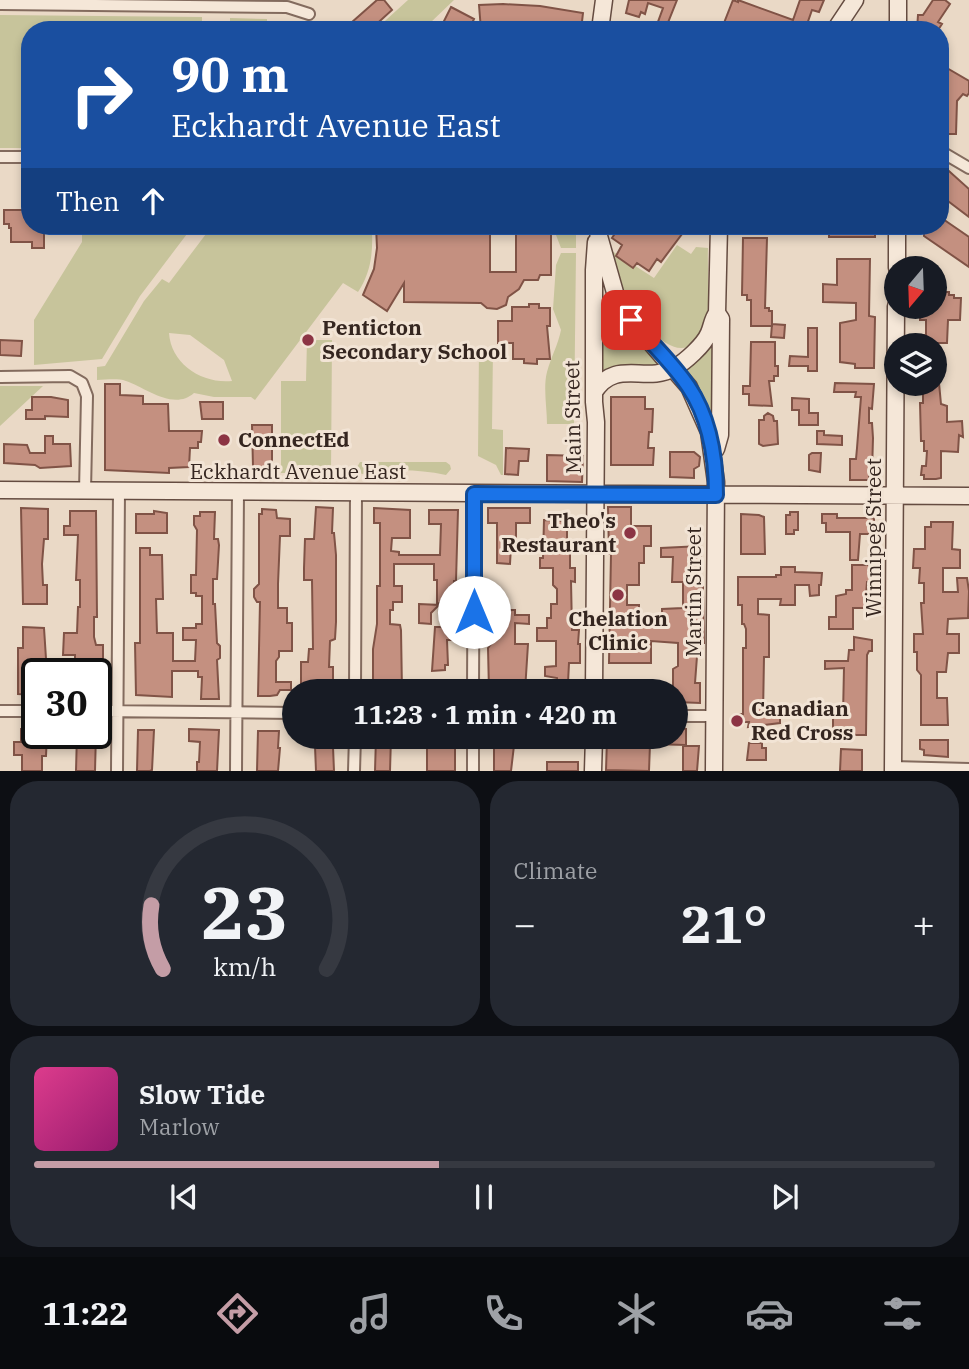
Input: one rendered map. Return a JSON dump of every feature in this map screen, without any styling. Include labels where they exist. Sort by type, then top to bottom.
[{"type":"main road","points":[[601,21],[604,0]]},
{"type":"main road","points":[[841,21],[855,0]]},
{"type":"main road","points":[[898,0],[898,21]]},
{"type":"main road","name":"Main Street","points":[[594,679],[594,270],[596,235]]},
{"type":"main road","name":"Martin Street","points":[[599,235],[616,296],[631,320],[689,387],[702,411],[709,432],[714,456],[716,495],[714,771]]},
{"type":"main road","name":"Martin Street","points":[[714,456],[720,435],[721,319],[717,313],[719,235]]},
{"type":"main road","points":[[897,235],[897,256]]},
{"type":"main road","points":[[594,392],[606,378],[619,373],[660,373],[675,368],[705,341],[717,313]]},
{"type":"main road","name":"Winnipeg Street","points":[[893,769],[896,319]]},
{"type":"main road","name":"Eckhardt Avenue East","points":[[0,490],[969,496]]},
{"type":"main road","points":[[593,771],[594,749]]},
{"type":"street","points":[[0,4],[182,3],[287,7],[309,14]]},
{"type":"street","points":[[949,156],[969,168]]},
{"type":"street","points":[[0,157],[21,157]]},
{"type":"street","points":[[0,377],[70,376],[82,383],[87,396],[85,491]]},
{"type":"street","points":[[117,771],[119,491]]},
{"type":"street","points":[[236,771],[237,492]]},
{"type":"street","points":[[355,679],[356,493]]},
{"type":"street","points":[[473,679],[474,494]]},
{"type":"street","points":[[0,711],[21,711]]},
{"type":"street","points":[[112,712],[282,713]]},
{"type":"street","points":[[688,716],[714,716]]},
{"type":"street","points":[[354,771],[355,749]]},
{"type":"street","points":[[472,771],[473,749]]},
{"type":"street","points":[[893,769],[969,769]]},
{"type":"shaded area","points":[[408,0],[454,0],[432,21],[385,21]]},
{"type":"shaded area","points":[[0,15],[202,17],[202,21],[21,21],[21,148],[0,148]]},
{"type":"shaded area","points":[[230,18],[267,19],[267,21],[230,21]]},
{"type":"shaded area","points":[[82,235],[186,235],[140,296],[102,359],[34,365],[34,320],[82,242]]},
{"type":"shaded area","points":[[205,235],[372,235],[370,264],[358,292],[343,283],[255,400],[251,397],[214,397],[194,393],[178,400],[169,399],[126,381],[97,380],[97,367],[105,366],[144,301],[162,279],[169,283]],"holes":[[[169,333],[190,335],[224,360],[232,381],[199,375],[190,370],[175,354]]]},
{"type":"shaded area","points":[[556,235],[576,235],[576,248],[561,248]]},
{"type":"shaded area","points":[[677,245],[691,254],[696,247],[708,248],[706,322],[695,342],[685,348],[673,347],[662,340],[641,319],[622,286],[612,251],[654,278]]},
{"type":"shaded area","points":[[561,253],[576,253],[574,424],[547,424],[546,378],[561,330],[553,309],[556,265]]},
{"type":"shaded area","points":[[610,295],[666,366],[602,373],[601,304]]},
{"type":"shaded area","points":[[715,329],[714,428],[704,400],[685,371]]},
{"type":"shaded area","points":[[307,340],[332,340],[331,473],[281,473],[281,381],[306,381]]},
{"type":"shaded area","points":[[479,348],[493,348],[492,429],[503,430],[503,475],[496,465],[478,456]]},
{"type":"shaded area","points":[[0,386],[43,386],[0,426]]},
{"type":"shaded area","points":[[360,462],[446,462],[451,469],[446,475],[404,470],[362,474],[356,469]]},
{"type":"building","points":[[377,0],[384,0],[392,10],[380,21],[353,21]]},
{"type":"building","points":[[629,0],[677,0],[669,21],[658,21],[663,8],[648,3],[645,14],[641,12],[639,17],[626,13]]},
{"type":"building","points":[[733,0],[793,20],[800,0],[824,0],[819,12],[812,10],[808,21],[725,21]]},
{"type":"building","points":[[933,0],[945,0],[950,4],[939,21],[918,21],[918,15],[923,15]]},
{"type":"building","points":[[479,5],[540,6],[583,13],[582,21],[480,21]]},
{"type":"building","points":[[451,7],[474,19],[473,21],[444,21]]},
{"type":"building","points":[[949,69],[969,81],[969,93],[967,96],[963,94],[957,101],[956,134],[949,134]]},
{"type":"building","points":[[949,171],[969,189],[969,217],[949,202]]},
{"type":"building","points":[[4,210],[21,210],[21,235],[44,235],[44,248],[32,248],[32,242],[11,242],[11,228],[9,224],[4,224]]},
{"type":"building","points":[[949,223],[969,237],[969,267],[924,236],[949,235]]},
{"type":"building","points":[[376,235],[490,235],[490,272],[516,272],[516,235],[551,235],[551,275],[540,275],[538,280],[524,280],[519,289],[508,297],[506,305],[497,309],[487,308],[481,303],[404,302],[404,283],[387,311],[363,295],[374,269]]},
{"type":"building","points":[[614,235],[681,235],[661,262],[657,259],[649,271],[637,263],[633,268],[616,256],[622,245],[612,238]]},
{"type":"building","points":[[829,235],[875,235],[875,237]]},
{"type":"building","points":[[743,238],[767,238],[765,308],[772,311],[772,326],[751,326],[751,300],[747,300],[747,295],[742,295]]},
{"type":"building","points":[[837,259],[870,259],[869,316],[875,317],[874,368],[855,368],[855,364],[840,362],[840,323],[856,320],[856,303],[823,302],[823,284],[837,285]]},
{"type":"building","points":[[947,292],[954,295],[954,298],[961,298],[960,320],[948,320],[947,343],[947,333],[926,333],[926,320],[920,320],[947,319]]},
{"type":"building","points":[[529,304],[550,308],[550,326],[547,326],[550,359],[537,359],[537,364],[524,363],[524,359],[513,359],[513,343],[498,343],[498,321],[512,321],[512,307],[529,307]]},
{"type":"building","points":[[772,324],[785,325],[784,338],[771,337]]},
{"type":"building","points":[[808,328],[817,328],[817,371],[808,371],[808,366],[789,366],[790,356],[808,357]]},
{"type":"building","points":[[0,340],[22,341],[21,356],[0,355]]},
{"type":"building","points":[[751,342],[775,342],[775,366],[778,366],[778,376],[774,376],[774,381],[769,381],[772,406],[749,405],[749,394],[743,394],[743,386],[750,386]]},
{"type":"building","points":[[835,383],[874,384],[872,409],[869,408],[873,438],[872,472],[869,472],[869,480],[850,480],[850,459],[856,459],[861,397],[855,397],[856,392],[834,392]]},
{"type":"building","points":[[105,384],[120,384],[120,395],[143,396],[143,404],[168,404],[169,431],[202,431],[198,448],[190,448],[189,467],[169,468],[169,473],[105,470]]},
{"type":"building","points":[[923,396],[940,396],[941,404],[947,406],[947,422],[962,421],[963,437],[959,435],[958,452],[941,451],[941,478],[924,479],[924,475],[921,475],[922,466],[926,466],[927,451],[924,451],[924,441],[921,441],[920,403],[923,403]]},
{"type":"building","points":[[32,397],[68,400],[68,417],[26,419],[26,410],[32,410]]},
{"type":"building","points":[[611,397],[645,397],[645,409],[653,409],[648,448],[654,448],[653,465],[611,465]]},
{"type":"building","points":[[792,398],[809,399],[809,413],[818,413],[818,425],[799,425],[799,410],[792,410]]},
{"type":"building","points":[[200,402],[223,402],[223,419],[202,419]]},
{"type":"building","points":[[768,413],[777,421],[778,444],[763,446],[759,444],[759,420],[764,420]]},
{"type":"building","name":"ConnectEd","points":[[252,425],[272,425],[272,467],[253,467]]},
{"type":"building","points":[[817,431],[824,431],[824,435],[842,436],[842,445],[817,444]]},
{"type":"building","points":[[45,436],[53,436],[53,444],[70,444],[71,466],[40,468],[35,465],[4,463],[4,444],[27,445],[30,453],[45,453]]},
{"type":"building","points":[[506,448],[529,449],[528,461],[519,461],[518,475],[505,474]]},
{"type":"building","points":[[670,452],[694,452],[700,457],[699,466],[694,469],[694,478],[670,477]]},
{"type":"building","points":[[821,453],[820,472],[809,470],[809,455]]},
{"type":"building","points":[[547,455],[583,456],[582,482],[547,481]]},
{"type":"building","points":[[316,507],[333,508],[336,622],[335,639],[330,641],[329,667],[333,667],[333,679],[301,679],[301,662],[308,662],[309,649],[313,649],[312,580],[304,580],[304,568],[305,539],[314,539]]},
{"type":"building","points":[[608,507],[631,507],[631,526],[651,526],[651,546],[644,546],[644,563],[639,563],[639,585],[627,585],[627,605],[639,605],[639,624],[662,625],[662,609],[683,608],[683,582],[672,582],[673,557],[661,557],[661,548],[701,546],[699,587],[703,587],[704,643],[698,643],[695,683],[700,683],[700,703],[688,702],[688,679],[673,679],[673,669],[678,666],[678,643],[651,641],[651,663],[609,663]]},
{"type":"building","points":[[21,508],[48,509],[48,539],[44,539],[42,564],[43,585],[47,585],[47,604],[23,604]]},
{"type":"building","points":[[374,508],[410,510],[410,538],[392,538],[391,551],[399,552],[399,555],[440,555],[441,524],[429,524],[429,510],[458,510],[453,604],[437,603],[434,564],[394,564],[394,586],[402,586],[402,602],[393,602],[390,624],[400,625],[402,679],[373,679],[377,586],[380,586],[380,523],[374,523]]},
{"type":"building","points":[[488,508],[530,508],[530,523],[516,523],[516,546],[511,546],[510,564],[497,563],[497,523],[488,523]]},
{"type":"building","points":[[262,509],[276,510],[277,518],[290,519],[290,536],[280,536],[278,608],[287,608],[287,623],[292,623],[292,651],[279,651],[276,682],[282,682],[282,690],[277,695],[270,696],[258,696],[260,602],[254,597],[254,589],[259,584],[259,514],[262,514]]},
{"type":"building","points":[[70,511],[96,511],[97,617],[94,617],[94,637],[96,645],[103,645],[103,658],[63,655],[64,633],[77,633],[80,607],[80,580],[76,580],[78,535],[64,535],[64,526],[70,526]]},
{"type":"building","points":[[154,511],[167,513],[167,533],[136,533],[136,514],[154,514]]},
{"type":"building","points":[[200,512],[215,512],[214,539],[218,539],[219,545],[217,579],[213,579],[213,604],[217,643],[220,646],[220,658],[217,660],[219,699],[201,699],[202,677],[198,677],[198,671],[172,671],[172,697],[136,695],[135,643],[140,643],[140,548],[150,548],[150,555],[162,555],[163,599],[156,599],[157,633],[173,633],[173,661],[195,661],[196,640],[183,640],[183,628],[196,628],[196,624],[202,624],[202,596],[191,593],[191,575],[196,575],[197,530],[194,516],[200,516]]},
{"type":"building","points":[[790,512],[798,512],[798,530],[794,530],[794,534],[786,534],[786,515],[790,515]]},
{"type":"building","points":[[741,514],[764,517],[765,554],[741,554]]},
{"type":"building","points":[[822,514],[837,514],[837,518],[874,518],[872,534],[860,534],[858,560],[850,560],[850,532],[826,532]]},
{"type":"building","points":[[544,520],[567,521],[570,568],[575,568],[575,582],[571,581],[572,630],[579,630],[580,644],[580,663],[569,663],[568,679],[545,676],[545,667],[556,666],[556,641],[537,641],[537,628],[547,628],[547,618],[551,618],[551,604],[557,604],[553,568],[540,568],[540,558],[543,558]]},
{"type":"building","points":[[931,522],[953,522],[952,549],[960,550],[960,568],[943,568],[943,592],[958,592],[957,578],[967,578],[969,591],[968,618],[948,619],[947,634],[959,634],[959,653],[948,653],[946,672],[937,672],[937,698],[947,698],[948,725],[921,725],[921,675],[917,670],[917,652],[914,652],[914,634],[923,634],[921,603],[924,603],[924,583],[919,583],[920,568],[913,568],[914,549],[925,549],[925,527],[931,527]]},
{"type":"building","points":[[852,565],[870,565],[865,608],[853,608],[853,629],[829,629],[829,617],[836,617],[836,596],[846,594],[846,590],[852,590]]},
{"type":"building","points":[[781,567],[795,567],[795,572],[822,573],[819,595],[810,596],[809,585],[795,585],[795,605],[780,605],[781,599],[758,599],[758,614],[769,615],[769,657],[764,657],[763,715],[780,715],[780,723],[748,727],[749,722],[739,722],[739,714],[743,714],[743,648],[746,648],[746,629],[742,624],[742,605],[738,605],[738,577],[776,577],[781,575]]},
{"type":"building","points":[[419,604],[439,605],[431,613],[431,624],[419,623]]},
{"type":"building","points":[[493,610],[515,610],[515,615],[529,615],[529,624],[515,623],[515,644],[528,644],[526,679],[489,679],[488,648],[492,643]]},
{"type":"building","points":[[23,627],[44,628],[46,658],[21,658],[21,694],[18,694],[18,648],[23,648]]},
{"type":"building","points":[[435,627],[455,627],[455,640],[447,640],[448,665],[445,665],[445,670],[432,671]]},
{"type":"building","points":[[854,637],[872,640],[872,651],[867,655],[866,735],[833,735],[833,715],[843,715],[844,668],[825,669],[825,661],[848,661],[849,650],[854,650]]},
{"type":"building","points":[[189,729],[219,730],[217,771],[197,771],[200,742],[189,741]]},
{"type":"building","points":[[138,730],[154,730],[150,771],[137,771]]},
{"type":"building","points":[[258,731],[279,731],[278,771],[257,771]]},
{"type":"building","points":[[920,740],[948,740],[948,757],[924,755],[924,750],[920,749]]},
{"type":"building","points":[[14,742],[21,742],[21,749],[46,749],[46,756],[42,756],[42,771],[22,771],[22,755],[14,755]]},
{"type":"building","points":[[749,743],[762,743],[762,748],[766,748],[766,760],[747,760]]},
{"type":"building","points":[[699,746],[697,771],[683,771],[683,749]]},
{"type":"building","points":[[77,749],[96,749],[95,771],[76,771]]},
{"type":"building","points":[[315,749],[333,749],[334,771],[316,771]]},
{"type":"building","points":[[376,749],[391,749],[390,771],[375,771]]},
{"type":"building","points":[[427,749],[455,749],[455,771],[427,771]]},
{"type":"building","points":[[494,749],[514,749],[511,771],[494,771]]},
{"type":"building","points":[[607,749],[650,749],[649,771],[606,770]]},
{"type":"building","points":[[841,749],[862,750],[862,771],[840,771]]},
{"type":"building","points":[[547,762],[578,762],[578,771],[547,771]]},
{"type":"place","name":"Penticton Secondary School","points":[[308,340]]},
{"type":"place","name":"ConnectEd","points":[[224,440]]},
{"type":"place","name":"Theo's Restaurant","points":[[630,533]]},
{"type":"place","name":"Chelation Clinic","points":[[618,595]]},
{"type":"place","name":"Canadian Red Cross","points":[[737,721]]},
{"type":"route","points":[[474,612],[474,494],[716,495],[714,456],[702,411],[679,373],[631,320]]}]
